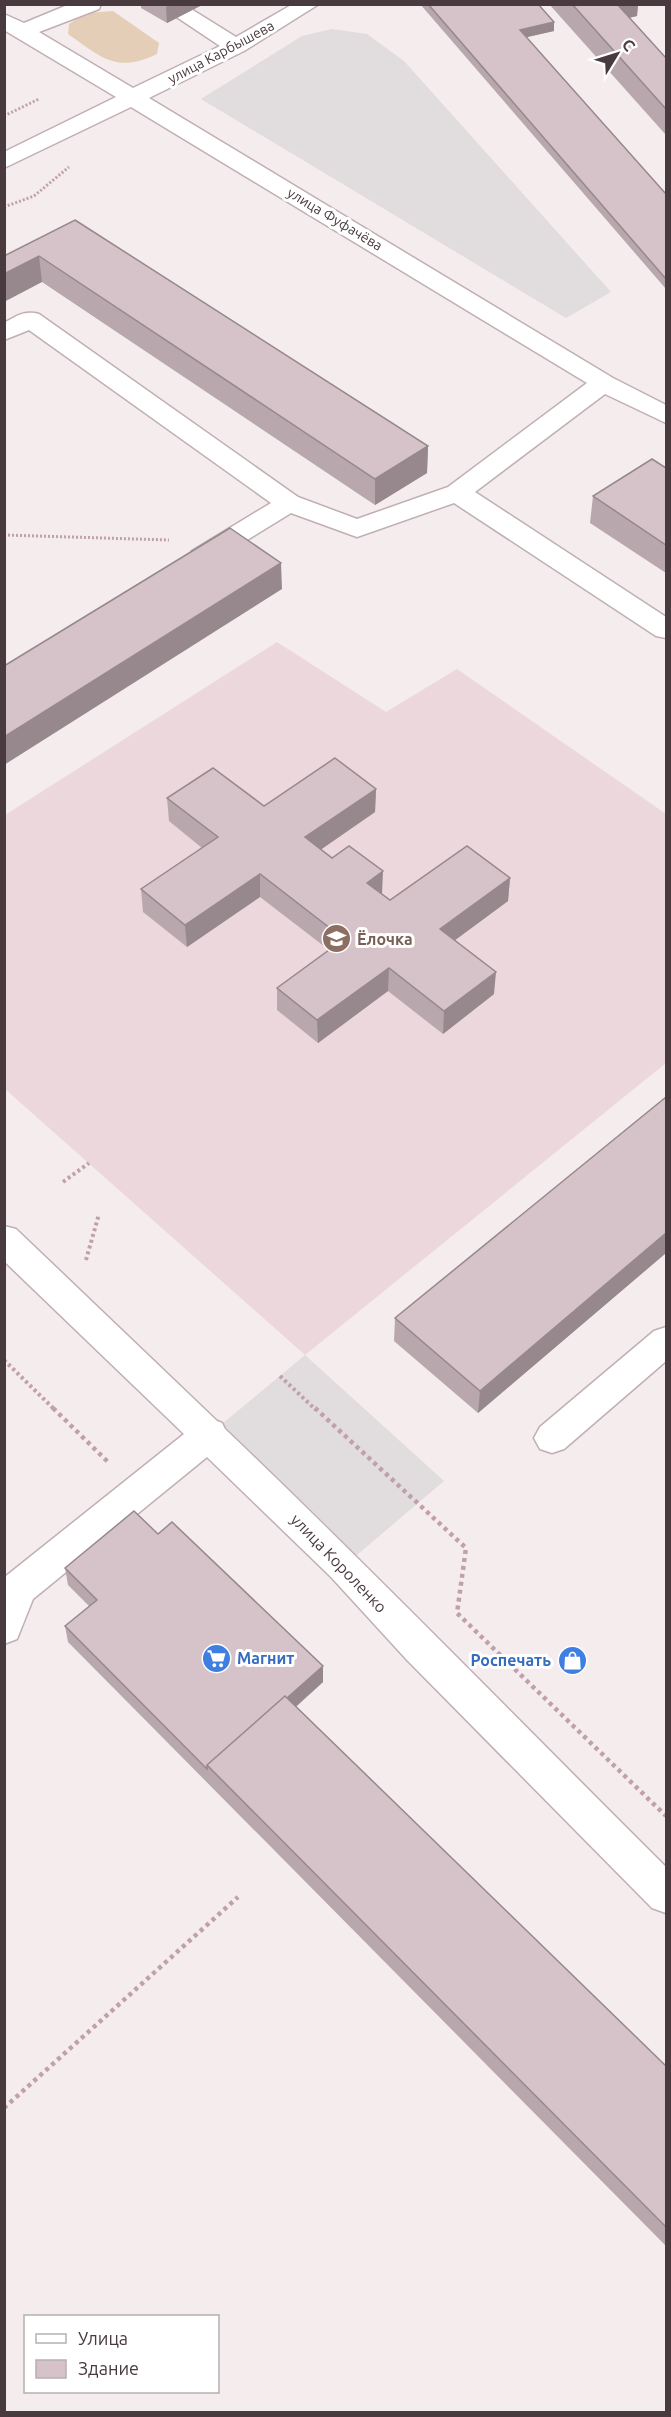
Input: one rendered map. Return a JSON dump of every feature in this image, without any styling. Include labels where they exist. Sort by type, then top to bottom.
[{"type":"street","points":[[13,26],[91,4]]},
{"type":"street","points":[[167,4],[236,46]]},
{"type":"street","name":"улица Карбышева","points":[[4,161],[236,46],[309,4]]},
{"type":"street","name":"улица Фуфачёва","points":[[13,26],[604,383],[666,415]]},
{"type":"street","points":[[4,333],[30,320],[289,503],[357,528],[456,492],[604,383]]},
{"type":"street","points":[[456,492],[666,629]]},
{"type":"street","points":[[174,573],[289,503]]},
{"type":"street","name":"улица Короленко","points":[[4,1239],[210,1434],[344,1566],[428,1656],[666,1894]]},
{"type":"street","points":[[552,1438],[666,1341]]},
{"type":"street","points":[[4,1627],[19,1588],[210,1434]]},
{"type":"path","points":[[4,116],[39,99]]},
{"type":"path","points":[[4,207],[34,196],[56,180],[76,159]]},
{"type":"path","points":[[4,536],[225,542]]},
{"type":"path","points":[[63,1182],[89,1163]]},
{"type":"path","points":[[4,1360],[138,1492]]},
{"type":"path","points":[[4,1367],[16,1371]]},
{"type":"path","points":[[280,1376],[466,1548],[457,1613],[666,1816]]},
{"type":"path","points":[[4,2108],[238,1897]]},
{"type":"shaded area","points":[[113,11],[159,43],[157,54],[143,60],[120,63],[100,56],[68,34],[69,24],[86,13]]},
{"type":"shaded area","points":[[332,29],[367,34],[404,61],[611,292],[566,318],[201,99],[302,36]]},
{"type":"shaded area","name":"Ёлочка","points":[[277,642],[386,712],[457,669],[666,814],[666,1063],[305,1355],[5,1089],[5,815]]},
{"type":"shaded area","points":[[305,1355],[444,1481],[344,1566],[210,1434]]},
{"type":"building","points":[[428,4],[538,4],[554,22],[520,30],[666,194],[666,279]]},
{"type":"building","points":[[572,4],[617,4],[666,58],[666,109]]},
{"type":"building","points":[[75,220],[428,446],[375,479],[39,256],[4,274],[4,256]]},
{"type":"building","points":[[652,459],[666,468],[666,545],[593,496]]},
{"type":"building","points":[[230,528],[281,563],[4,737],[4,666]]},
{"type":"building","points":[[335,758],[376,789],[305,837],[332,858],[349,846],[383,871],[367,883],[390,900],[467,846],[510,878],[440,929],[496,972],[444,1011],[389,968],[317,1020],[277,988],[344,939],[260,874],[185,925],[141,889],[218,837],[167,798],[213,768],[264,806]]},
{"type":"building","points":[[666,1097],[666,1233],[480,1391],[395,1318]]},
{"type":"building","points":[[134,1511],[158,1534],[172,1522],[323,1666],[287,1698],[285,1696],[207,1765],[207,1769],[65,1626],[97,1600],[65,1568]]},
{"type":"building","points":[[285,1696],[666,2066],[666,2227],[207,1765]]},
{"type":"place","name":"Ёлочка","points":[[336,939]]},
{"type":"place","name":"Магнит","points":[[216,1658]]},
{"type":"place","name":"Роспечать","points":[[572,1660]]}]
